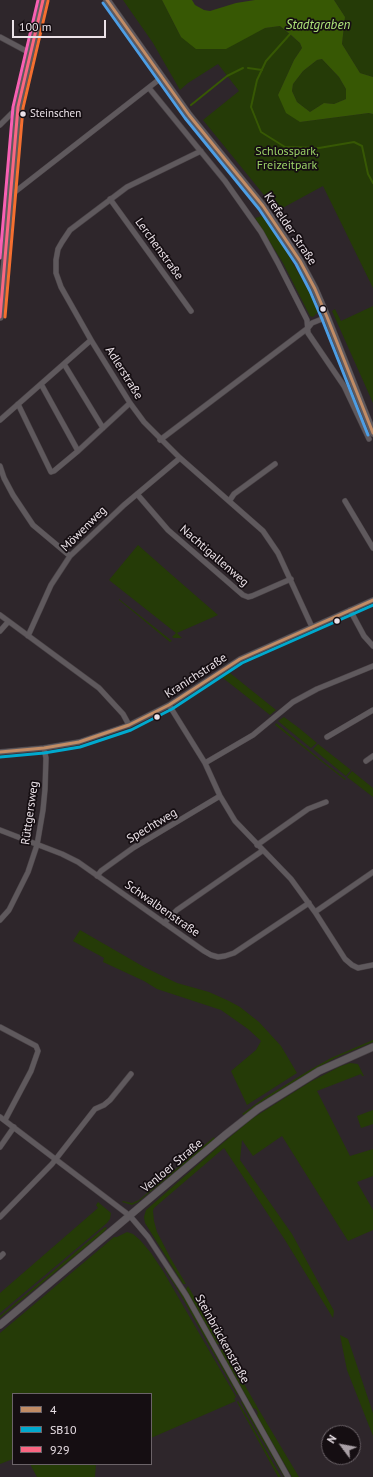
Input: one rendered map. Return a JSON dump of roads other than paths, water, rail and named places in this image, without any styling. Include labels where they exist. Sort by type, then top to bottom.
[{"type":"main road","points":[[0,317],[18,107],[43,0]]},
{"type":"main road","name":"Krefelder Straße","points":[[107,0],[161,78],[263,206],[300,260],[327,317],[371,436]]},
{"type":"main road","name":"Venloer Straße","points":[[0,1325],[225,1135],[258,1109],[319,1071],[373,1047]]},
{"type":"street","points":[[0,37],[30,53]]},
{"type":"street","points":[[11,195],[161,78]]},
{"type":"street","name":"Krefelder Straße","points":[[149,88],[225,181],[261,232],[307,320],[308,333],[344,386],[371,436]]},
{"type":"street","points":[[0,125],[18,107]]},
{"type":"street","name":"Adlerstraße","points":[[201,151],[127,187],[70,230],[62,242],[56,260],[56,274],[61,287],[92,340],[130,403],[144,422],[160,440],[230,500],[263,531],[278,553],[312,626]]},
{"type":"street","name":"Lerchenstraße","points":[[110,199],[191,311]]},
{"type":"street","points":[[160,440],[308,328],[312,323],[327,317]]},
{"type":"street","points":[[0,420],[92,340]]},
{"type":"street","points":[[64,364],[103,428]]},
{"type":"street","points":[[41,384],[78,451]]},
{"type":"street","points":[[18,404],[51,472],[78,451],[130,403]]},
{"type":"street","name":"Möwenweg","points":[[28,636],[55,579],[70,556],[137,494],[180,458]]},
{"type":"street","points":[[230,500],[234,494],[275,464]]},
{"type":"street","points":[[0,466],[13,496],[33,525],[70,556]]},
{"type":"street","name":"Nachtigallenweg","points":[[137,494],[168,530],[243,595],[248,597],[252,596],[291,579]]},
{"type":"street","points":[[345,502],[373,548]]},
{"type":"street","name":"Kranichstraße","points":[[0,752],[44,748],[78,742],[129,725],[170,705],[240,659],[373,600]]},
{"type":"street","points":[[350,610],[364,636],[373,646]]},
{"type":"street","points":[[0,615],[99,688],[123,714],[129,725]]},
{"type":"street","points":[[0,631],[8,622]]},
{"type":"street","points":[[205,763],[243,741],[274,719],[293,702],[317,689],[373,666]]},
{"type":"street","points":[[170,705],[205,763],[220,796],[235,821],[291,879],[345,959],[358,968],[373,964]]},
{"type":"street","points":[[327,737],[373,710]]},
{"type":"street","name":"Rüttgersweg","points":[[0,920],[9,910],[28,872],[37,845],[45,789],[46,758],[44,748]]},
{"type":"street","points":[[366,761],[373,756]]},
{"type":"street","name":"Spechtweg","points":[[98,876],[101,871],[133,848],[220,796]]},
{"type":"street","points":[[257,845],[308,809],[326,802]]},
{"type":"street","name":"Schwalbenstraße","points":[[0,830],[62,854],[78,862],[211,955],[218,957],[234,953],[308,903]]},
{"type":"street","points":[[164,923],[176,910],[262,850]]},
{"type":"street","points":[[314,912],[373,872]]},
{"type":"street","points":[[0,1027],[36,1046],[38,1051],[31,1071],[2,1118]]},
{"type":"street","points":[[0,1216],[56,1159],[95,1109],[104,1105],[110,1100],[131,1074]]},
{"type":"street","name":"Steinbrückenstraße","points":[[2,1118],[130,1216],[148,1237],[186,1295],[288,1477]]},
{"type":"street","points":[[0,1147],[14,1127]]},
{"type":"water","name":"Stadtgraben","points":[[162,0],[192,0],[195,5],[204,10],[210,11],[236,3],[255,0],[334,0],[345,17],[342,44],[360,73],[373,77],[373,114],[369,113],[300,122],[286,113],[278,95],[294,60],[302,48],[300,43],[280,26],[265,28],[226,49],[196,49],[181,37]],"holes":[[[322,59],[339,77],[346,89],[346,99],[334,104],[324,103],[310,112],[297,102],[292,91],[293,84],[303,71],[317,60]]]},
{"type":"waterway","points":[[291,33],[266,61],[257,80],[251,107],[261,132],[285,147],[319,148],[354,142],[362,146],[368,174],[373,183]]},
{"type":"waterway","points":[[191,105],[227,76],[243,68]]},
{"type":"waterway","points":[[248,68],[262,70]]},
{"type":"place","name":"Steinschen","points":[[23,114]]},
{"type":"park label","name":"Schlosspark, Freizeitpark","points":[[287,159]]}]
